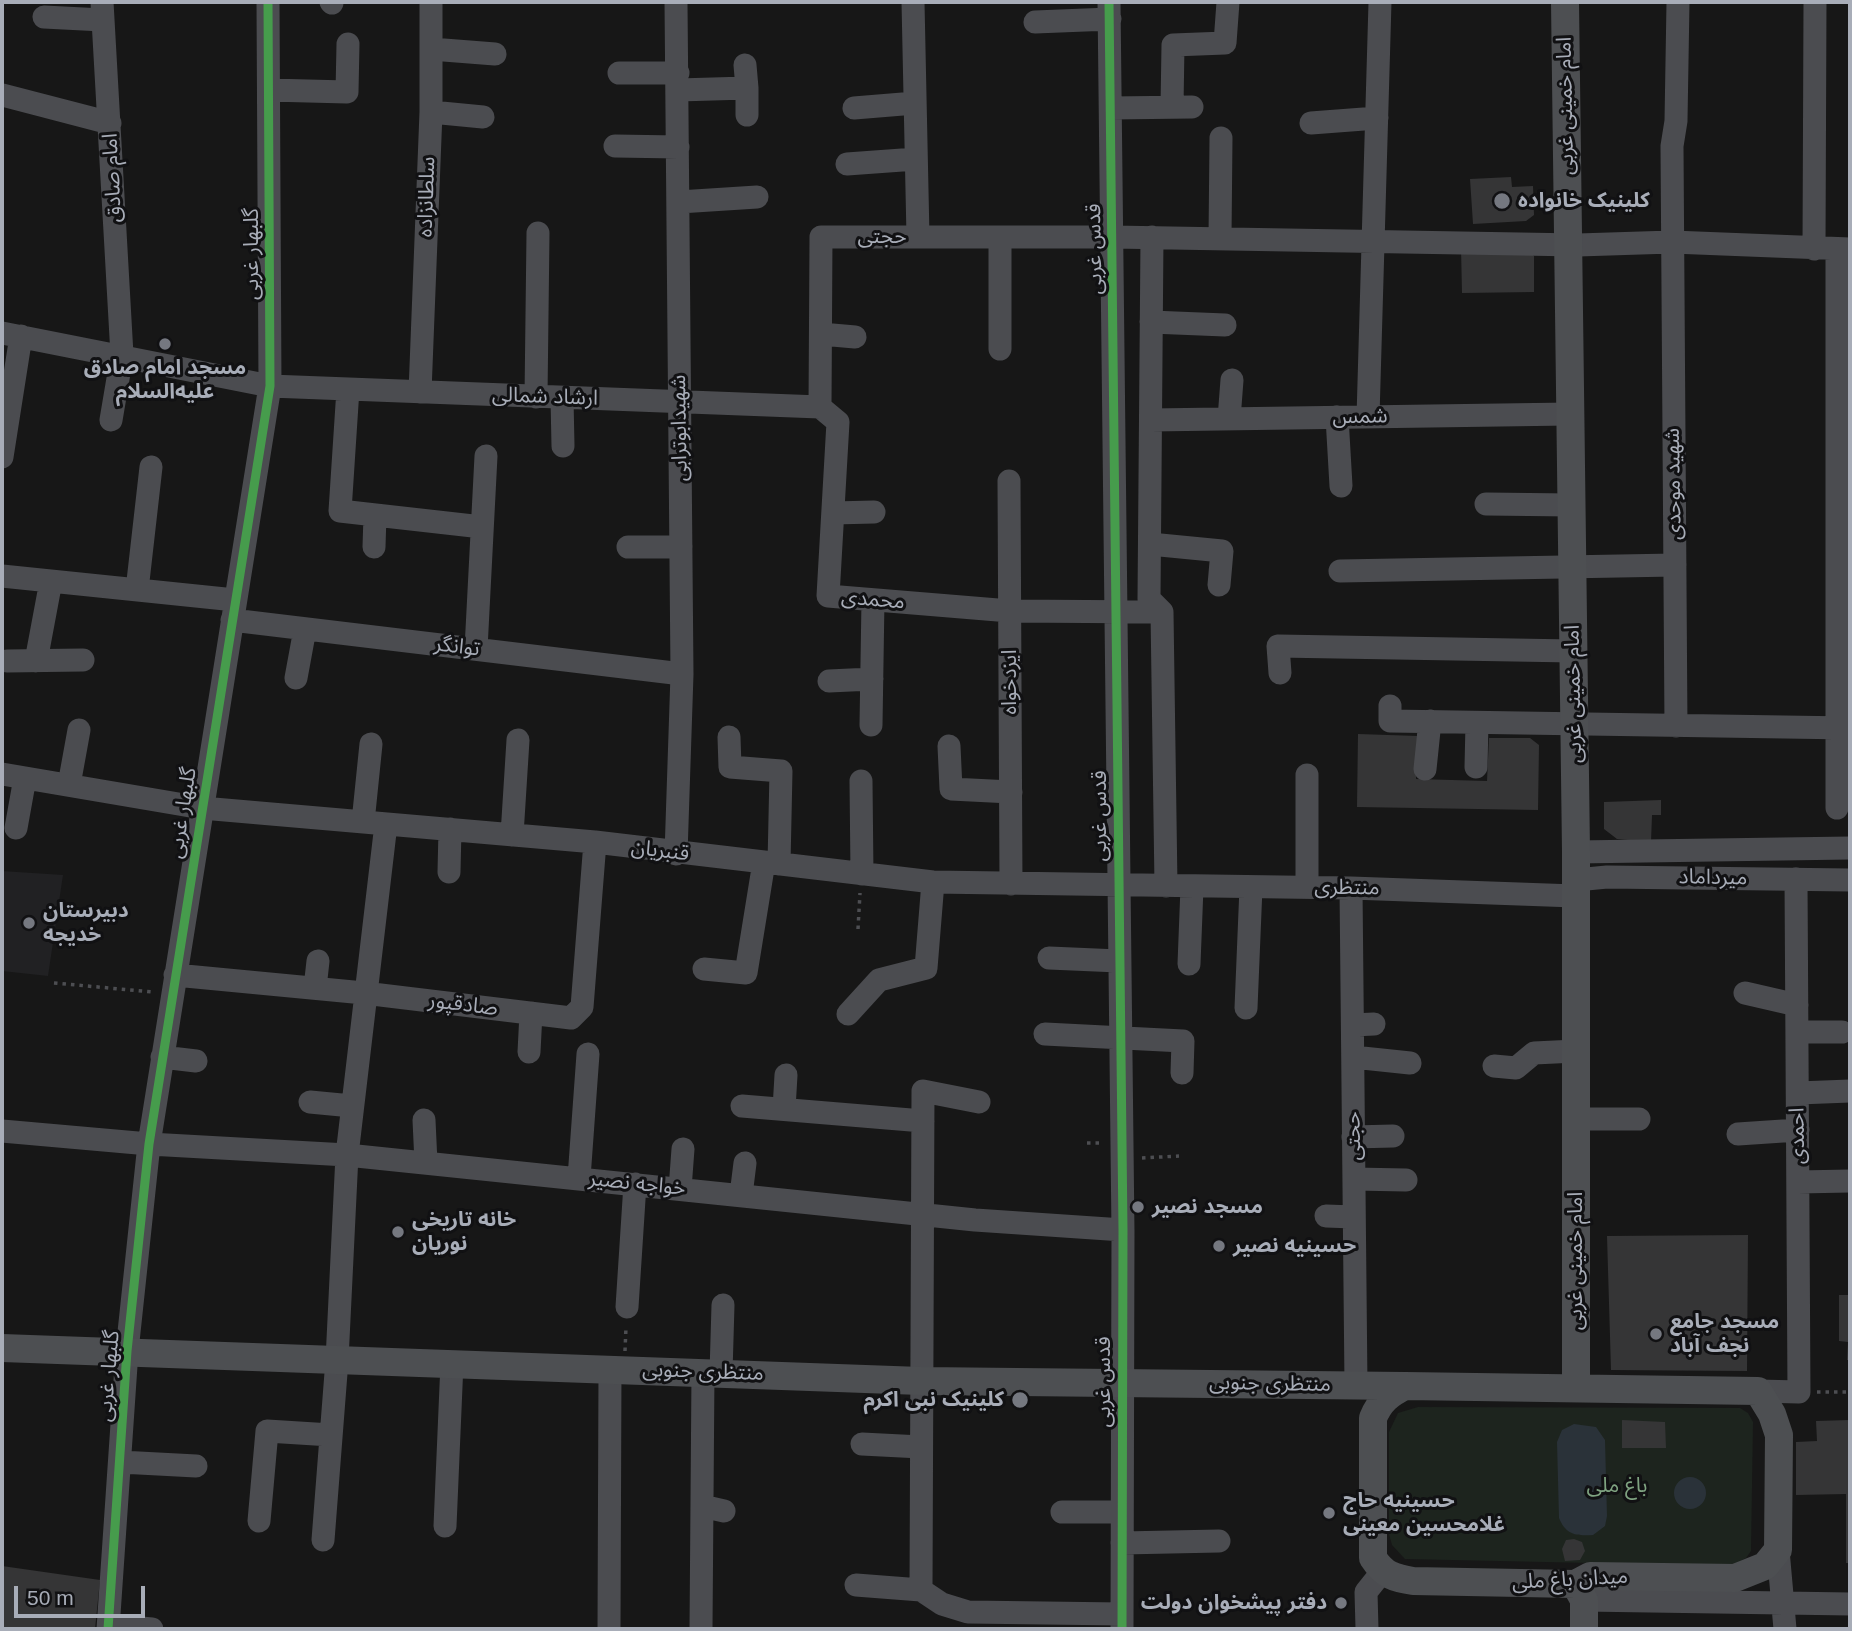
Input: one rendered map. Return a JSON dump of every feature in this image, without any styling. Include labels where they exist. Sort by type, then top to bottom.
[{"type":"main road","name":"امام خمینی غربی","points":[[1565,2],[1576,852],[1576,1387]]},
{"type":"main road","name":"منتظری جنوبی","points":[[2,1348],[922,1381],[1405,1386]]},
{"type":"main road","points":[[1382,1572],[1373,1558],[1373,1418],[1378,1405],[1388,1395],[1405,1386],[1758,1391],[1772,1414],[1779,1435],[1778,1550]]},
{"type":"main road","name":"میدان باغ ملی","points":[[1382,1572],[1413,1581],[1579,1592],[1590,1576],[1735,1578],[1765,1566],[1778,1550]]},
{"type":"main road","points":[[1579,1592],[1584,1629]]},
{"type":"street","name":"گلبهار غربی","points":[[108,1627],[127,1351],[149,1144],[270,386],[268,2]]},
{"type":"street","name":"سلطانزاده","points":[[420,392],[431,112],[431,2]]},
{"type":"street","name":"شهیدابوترابی","points":[[676,2],[682,674],[676,854]]},
{"type":"street","points":[[913,2],[918,237]]},
{"type":"street","points":[[1111,108],[1182,107],[1172,45],[1225,43],[1228,2]]},
{"type":"street","points":[[1368,417],[1380,2]]},
{"type":"street","name":"شهید موحدی","points":[[1676,726],[1672,242],[1678,2]]},
{"type":"street","points":[[1815,2],[1834,249],[1844,728],[1837,808]]},
{"type":"street","points":[[1035,22],[1109,10]]},
{"type":"street","name":"قدس غربی","points":[[1109,10],[1124,1230],[1120,1382],[1122,1622]]},
{"type":"street","points":[[44,17],[102,11]]},
{"type":"street","name":"امام صادق","points":[[102,11],[122,355],[111,420]]},
{"type":"street","points":[[269,90],[347,92],[348,44]]},
{"type":"street","points":[[431,49],[495,54]]},
{"type":"street","points":[[619,73],[678,81],[746,76],[747,115]]},
{"type":"street","points":[[2,95],[110,123]]},
{"type":"street","points":[[854,108],[915,103]]},
{"type":"street","points":[[431,112],[484,117]]},
{"type":"street","points":[[1311,123],[1377,118]]},
{"type":"street","points":[[1220,239],[1221,138]]},
{"type":"street","points":[[615,146],[678,147]]},
{"type":"street","points":[[847,164],[916,159]]},
{"type":"street","points":[[679,202],[757,197]]},
{"type":"street","points":[[536,397],[538,233]]},
{"type":"street","name":"حجتی","points":[[820,407],[821,237],[1152,237],[1568,244],[1672,242],[1834,249]]},
{"type":"street","points":[[1000,237],[1000,349]]},
{"type":"street","points":[[1152,237],[1149,599],[1162,612],[1166,886]]},
{"type":"street","points":[[1151,322],[1225,325]]},
{"type":"street","points":[[821,334],[855,337]]},
{"type":"street","points":[[2,457],[11,335]]},
{"type":"street","name":"ارشاد شمالی","points":[[11,335],[270,386],[820,407]]},
{"type":"street","points":[[1229,419],[1232,380]]},
{"type":"street","points":[[348,389],[340,511],[482,527]]},
{"type":"street","points":[[562,398],[563,446]]},
{"type":"street","name":"محمدی","points":[[820,407],[838,422],[828,596],[1010,611],[1162,612]]},
{"type":"street","name":"شمس","points":[[1151,420],[1570,414]]},
{"type":"street","points":[[1337,417],[1341,486]]},
{"type":"street","points":[[476,649],[486,456]]},
{"type":"street","points":[[137,590],[151,467]]},
{"type":"street","name":"ایزدخواه","points":[[1009,481],[1011,884]]},
{"type":"street","points":[[1486,504],[1571,505]]},
{"type":"street","points":[[833,513],[874,512]]},
{"type":"street","points":[[374,547],[375,515]]},
{"type":"street","points":[[1150,544],[1222,551],[1219,585]]},
{"type":"street","points":[[628,547],[681,547]]},
{"type":"street","points":[[1340,571],[1675,565]]},
{"type":"street","name":"توانگر","points":[[2,576],[137,590],[233,610],[305,629],[682,674]]},
{"type":"street","points":[[36,661],[51,581]]},
{"type":"street","points":[[871,725],[873,600]]},
{"type":"street","points":[[296,678],[305,629]]},
{"type":"street","points":[[1280,673],[1278,646],[1573,651]]},
{"type":"street","points":[[7,661],[83,660]]},
{"type":"street","points":[[829,681],[872,679]]},
{"type":"street","points":[[1390,706],[1390,721],[1844,728]]},
{"type":"street","points":[[1426,769],[1430,722]]},
{"type":"street","points":[[1476,767],[1477,723]]},
{"type":"street","points":[[69,785],[79,730]]},
{"type":"street","points":[[704,969],[746,973],[772,863],[780,771],[730,767],[729,737]]},
{"type":"street","points":[[512,835],[517,740]]},
{"type":"street","points":[[323,1540],[337,1360],[347,1155],[364,993],[375,823],[372,744]]},
{"type":"street","points":[[949,746],[951,789],[1011,792]]},
{"type":"street","name":"قنبریان","points":[[2,774],[201,808],[595,842],[676,854],[933,882],[1118,886]]},
{"type":"street","points":[[1307,775],[1307,887]]},
{"type":"street","points":[[16,828],[25,778]]},
{"type":"street","points":[[861,781],[862,874]]},
{"type":"street","points":[[449,872],[450,829]]},
{"type":"street","name":"صادقپور","points":[[173,984],[315,988],[571,1018],[582,1007],[595,842]]},
{"type":"street","name":"میرداماد","points":[[1576,852],[1850,848]]},
{"type":"street","name":"میرداماد","points":[[1576,888],[1607,877],[1850,880]]},
{"type":"street","name":"احمدی","points":[[1796,879],[1799,1392]]},
{"type":"street","points":[[848,1014],[879,980],[926,968],[933,882]]},
{"type":"street","name":"منتظری","points":[[1118,886],[1576,888]]},
{"type":"street","points":[[1189,964],[1192,887]]},
{"type":"street","points":[[1246,1008],[1251,887]]},
{"type":"street","name":"حجتی","points":[[1351,888],[1364,1024],[1353,1056],[1356,1385]]},
{"type":"street","points":[[1049,958],[1119,961]]},
{"type":"street","points":[[315,988],[318,961]]},
{"type":"street","points":[[1745,993],[1797,1005]]},
{"type":"street","points":[[529,1052],[531,1013]]},
{"type":"street","points":[[1797,1032],[1842,1032]]},
{"type":"street","points":[[1045,1034],[1183,1041],[1182,1073]]},
{"type":"street","points":[[1494,1066],[1516,1068],[1534,1053],[1576,1051]]},
{"type":"street","points":[[579,1178],[588,1055]]},
{"type":"street","points":[[1353,1056],[1410,1063]]},
{"type":"street","points":[[162,1057],[196,1061]]},
{"type":"street","points":[[784,1109],[786,1075]]},
{"type":"street","points":[[920,1590],[923,1091],[979,1102]]},
{"type":"street","points":[[1798,1093],[1850,1091]]},
{"type":"street","points":[[310,1102],[352,1106]]},
{"type":"street","points":[[742,1105],[923,1121]]},
{"type":"street","points":[[424,1119],[426,1163]]},
{"type":"street","points":[[1577,1119],[1639,1119]]},
{"type":"street","points":[[1738,1134],[1798,1130]]},
{"type":"street","name":"خواجه نصیر","points":[[2,1131],[149,1144],[347,1155],[923,1215],[1124,1230]]},
{"type":"street","points":[[1353,1137],[1393,1136]]},
{"type":"street","points":[[680,1189],[683,1149]]},
{"type":"street","points":[[741,1195],[745,1163]]},
{"type":"street","points":[[1354,1179],[1406,1180]]},
{"type":"street","points":[[1798,1182],[1850,1181]]},
{"type":"street","points":[[627,1307],[635,1184]]},
{"type":"street","points":[[1326,1216],[1354,1217]]},
{"type":"street","points":[[701,1629],[713,1509],[712,1373],[723,1305]]},
{"type":"street","points":[[445,1526],[452,1363]]},
{"type":"street","points":[[608,1629],[607,1465],[617,1369]]},
{"type":"street","points":[[1758,1391],[1799,1392]]},
{"type":"street","points":[[259,1521],[267,1431],[331,1435]]},
{"type":"street","points":[[862,1444],[921,1447]]},
{"type":"street","points":[[120,1462],[196,1466]]},
{"type":"street","points":[[1062,1512],[1122,1512]]},
{"type":"street","points":[[1122,1543],[1219,1541]]},
{"type":"street","points":[[1778,1550],[1785,1629]]},
{"type":"street","points":[[1367,1629],[1366,1592],[1382,1572]]},
{"type":"street","points":[[856,1585],[920,1590],[943,1604],[968,1612],[1122,1622]]},
{"type":"street","points":[[1579,1592],[1850,1604]]},
{"type":"street","points":[[108,1627],[152,1629]]},
{"type":"path","points":[[858,929],[862,874]]},
{"type":"path","points":[[54,983],[173,984]]},
{"type":"path","points":[[1122,1159],[1179,1156]]},
{"type":"path","points":[[617,1369],[627,1307]]},
{"type":"path","points":[[1799,1392],[1850,1392]]},
{"type":"shaded area","name":"دبیرستان خدیجه","points":[[2,871],[63,875],[48,976],[2,971]]},
{"type":"shaded area","points":[[1574,1424],[1596,1427],[1605,1440],[1607,1516],[1605,1526],[1593,1535],[1568,1531],[1559,1518],[1557,1442],[1562,1430]]},
{"type":"shaded area","points":[[1690,1477],[1702,1481],[1706,1493],[1702,1505],[1690,1509],[1678,1505],[1674,1493],[1678,1481]]},
{"type":"green space","name":"باغ ملی","points":[[1418,1407],[1740,1408],[1748,1413],[1753,1422],[1751,1551],[1746,1558],[1731,1566],[1405,1559],[1392,1545],[1389,1534],[1389,1432],[1398,1413]]},
{"type":"building","name":"کلینیک خانواده","points":[[1511,177],[1512,187],[1533,186],[1534,215],[1526,221],[1473,224],[1470,179]]},
{"type":"building","points":[[1524,247],[1534,256],[1534,292],[1462,293],[1461,248]]},
{"type":"building","points":[[1358,734],[1418,736],[1416,779],[1487,781],[1489,738],[1530,738],[1539,745],[1538,810],[1357,807]]},
{"type":"building","points":[[1661,800],[1661,815],[1652,815],[1651,842],[1617,839],[1604,829],[1604,802]]},
{"type":"building","name":"مسجد جامع نجف آباد","points":[[1748,1235],[1747,1371],[1611,1370],[1607,1236]]},
{"type":"building","points":[[1839,1295],[1850,1295],[1850,1360],[1847,1360],[1848,1342],[1839,1341]]},
{"type":"building","points":[[1622,1420],[1665,1422],[1666,1448],[1622,1448]]},
{"type":"building","points":[[1850,1420],[1850,1563],[1846,1563],[1846,1494],[1796,1495],[1796,1442],[1817,1441],[1816,1421]]},
{"type":"building","points":[[1566,1540],[1582,1542],[1585,1551],[1580,1560],[1565,1561],[1562,1549]]},
{"type":"building","points":[[2,1566],[100,1580],[95,1629],[2,1629]]},
{"type":"cycle path","points":[[108,1629],[127,1351],[149,1144],[270,386],[268,2]]},
{"type":"cycle path","points":[[1109,2],[1123,1230],[1122,1629]]},
{"type":"place","name":"کلینیک خانواده","points":[[1502,201]]},
{"type":"place","name":"مسجد امام صادق علیه‌السلام","points":[[165,344]]},
{"type":"place","name":"دبیرستان خدیجه","points":[[29,923]]},
{"type":"place","name":"مسجد نصیر","points":[[1138,1207]]},
{"type":"place","name":"خانه تاریخی نوریان","points":[[398,1232]]},
{"type":"place","name":"حسینیه نصیر","points":[[1219,1246]]},
{"type":"place","name":"مسجد جامع نجف آباد","points":[[1656,1334]]},
{"type":"place","name":"کلینیک نبی اکرم","points":[[1020,1400]]},
{"type":"place","name":"حسینیه حاج غلامحسین معینی","points":[[1329,1513]]},
{"type":"place","name":"دفتر پیشخوان دولت","points":[[1341,1603]]}]
